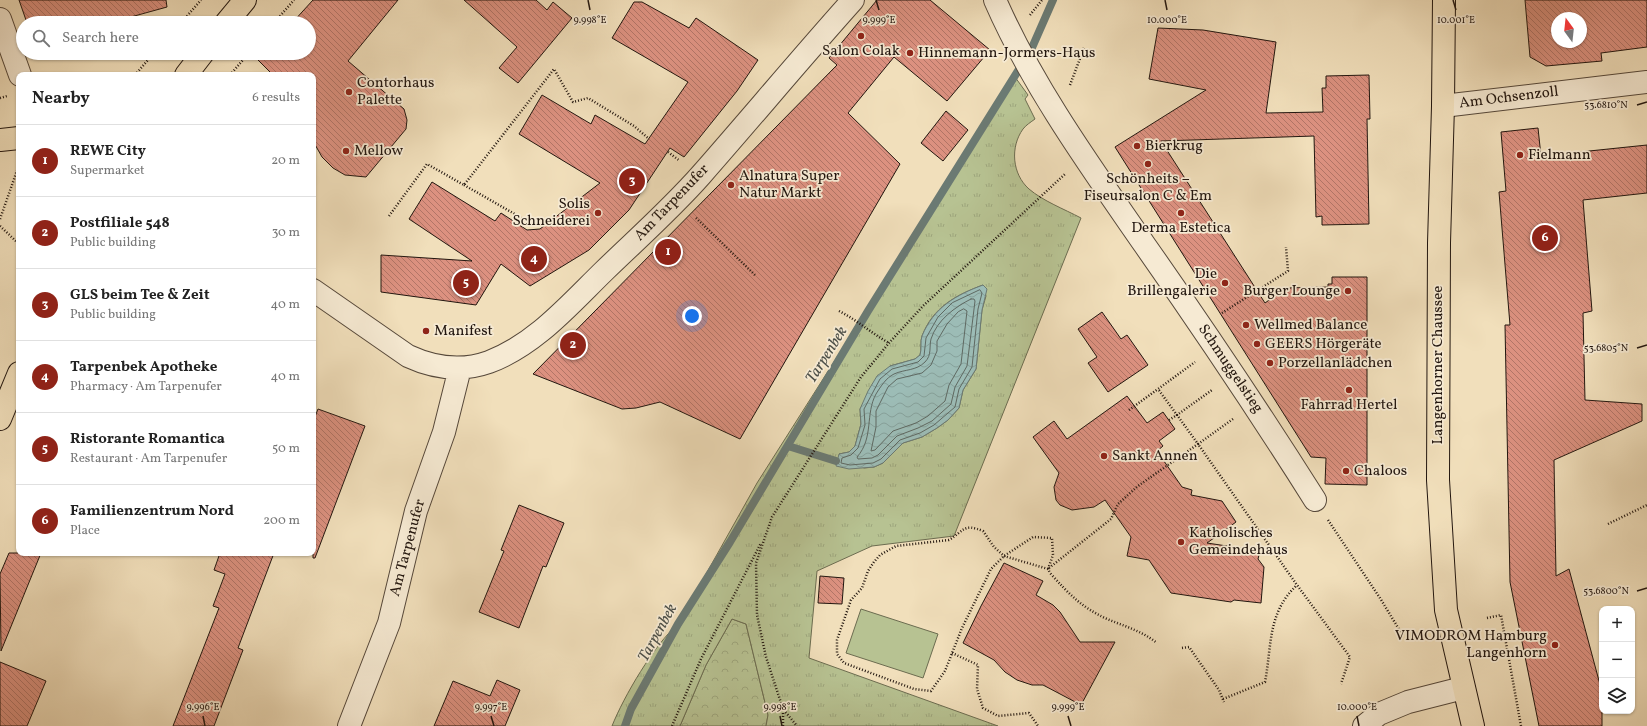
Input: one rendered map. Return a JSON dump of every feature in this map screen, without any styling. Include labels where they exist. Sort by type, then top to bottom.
[{"type":"main road","points":[[231,16],[244,0]]},
{"type":"main road","name":"Langenhorner Chaussee","points":[[1444,0],[1439,243],[1438,480],[1446,610],[1473,726]]},
{"type":"main road","points":[[188,72],[198,60]]},
{"type":"main road","points":[[0,140],[16,138]]},
{"type":"main road","points":[[0,419],[16,380]]},
{"type":"street","name":"Am Tarpenufer","points":[[316,292],[408,356],[424,363],[441,367],[460,368],[491,361],[524,344],[545,328],[700,176],[793,67],[853,0]]},
{"type":"street","name":"Schmuggelstieg","points":[[995,0],[1012,39],[1085,158],[1216,347],[1315,500]]},
{"type":"street","points":[[0,19],[19,72]]},
{"type":"street","name":"Am Ochsenzoll","points":[[1443,106],[1647,82]]},
{"type":"street","name":"Am Tarpenufer","points":[[349,726],[389,623],[416,511],[444,432],[460,368]]},
{"type":"street","points":[[1364,726],[1379,714],[1408,702],[1463,688]]},
{"type":"path","points":[[187,16],[201,0]]},
{"type":"path","points":[[280,16],[294,0]]},
{"type":"path","points":[[1052,106],[1068,91],[1084,48]]},
{"type":"path","points":[[138,72],[148,60]]},
{"type":"path","points":[[233,72],[243,60]]},
{"type":"path","points":[[464,185],[554,69],[573,102],[588,98],[634,126],[648,139]]},
{"type":"path","points":[[797,726],[783,709],[766,657],[757,616],[756,563],[772,517],[861,377],[889,343],[923,306],[1035,200],[1085,158]]},
{"type":"path","points":[[389,216],[427,164],[527,221]]},
{"type":"path","points":[[0,219],[16,174]]},
{"type":"path","points":[[702,224],[756,276]]},
{"type":"path","points":[[0,226],[16,241]]},
{"type":"path","points":[[1201,326],[1288,271],[1286,248]]},
{"type":"path","points":[[839,311],[853,318],[876,336],[889,343]]},
{"type":"path","points":[[1129,410],[1216,347]]},
{"type":"path","points":[[1169,420],[1234,375]]},
{"type":"path","points":[[1158,389],[1350,657],[1341,684]]},
{"type":"path","points":[[1048,569],[1094,530],[1112,519],[1118,504],[1138,486],[1254,404]]},
{"type":"path","points":[[1315,500],[1400,631],[1410,631]]},
{"type":"path","points":[[1608,524],[1647,504]]},
{"type":"path","points":[[1048,569],[1053,555],[1052,538],[1033,537],[1004,556],[991,569],[970,610],[946,671],[931,691],[914,689],[844,663],[837,654],[837,640],[851,600],[862,588],[868,571],[874,562],[888,549],[896,546],[949,540],[960,530],[968,527],[983,531],[994,547],[1004,556],[1048,569],[1074,600],[1106,618],[1148,636],[1157,642]]},
{"type":"path","points":[[672,726],[701,659],[764,537]]},
{"type":"path","points":[[1182,648],[1189,647],[1219,690],[1223,701],[1265,682],[1268,665],[1269,642],[1274,620],[1281,604],[1297,585]]},
{"type":"path","points":[[1487,618],[1501,614],[1521,726]]},
{"type":"path","points":[[952,653],[978,665],[977,689],[983,708],[998,716],[1029,713],[1038,726]]},
{"type":"path","points":[[782,726],[783,709]]},
{"type":"green space","points":[[1015,77],[1028,95],[1025,99],[1035,119],[1023,129],[1016,144],[1015,160],[1019,176],[1029,189],[1047,201],[1081,218],[954,536],[872,546],[817,571],[809,658],[998,726],[766,726],[768,715],[746,624],[732,619],[706,665],[680,726],[612,726],[624,700],[640,672],[659,645],[678,624],[757,483]],"holes":[[[983,285],[986,296],[982,310],[976,369],[963,390],[959,408],[948,420],[922,437],[903,443],[883,463],[874,467],[864,468],[839,454],[849,452],[855,446],[861,424],[860,409],[890,366],[915,359],[920,355],[922,336],[932,317],[946,303]]]},
{"type":"green space","points":[[861,609],[938,634],[923,678],[846,653]]},
{"type":"green space","points":[[732,619],[746,624],[768,715],[766,726],[680,726],[706,665]]},
{"type":"water","points":[[983,285],[987,289],[982,310],[976,369],[963,390],[959,408],[948,420],[937,428],[922,437],[903,443],[883,463],[874,467],[849,469],[836,466],[839,454],[849,452],[855,446],[861,424],[860,409],[877,376],[890,366],[915,359],[920,355],[922,336],[927,326],[939,310],[955,298]]},
{"type":"building","points":[[19,0],[166,0],[167,7],[134,16],[25,16]]},
{"type":"building","name":"Contorhaus Palette","points":[[313,0],[398,0],[348,61],[404,109],[407,120],[406,129],[366,177],[345,175],[333,168],[322,157],[316,146],[316,72],[270,72],[258,60],[316,60],[316,16],[298,16]]},
{"type":"building","points":[[464,0],[536,0],[547,10],[553,2],[572,18],[518,83],[499,68],[517,47]]},
{"type":"building","points":[[877,0],[930,0],[990,50],[947,101],[894,57],[848,113],[900,164],[740,439],[660,402],[636,408],[622,409],[533,374],[837,65],[829,58]]},
{"type":"building","points":[[1525,0],[1647,0],[1647,47],[1601,53],[1602,61],[1546,66],[1530,57]]},
{"type":"building","points":[[634,2],[642,2],[689,28],[696,18],[758,60],[737,91],[684,157],[670,148],[629,210],[589,250],[530,286],[501,264],[476,305],[381,292],[381,255],[472,261],[409,219],[432,182],[495,221],[501,213],[527,230],[540,229],[600,183],[519,134],[542,95],[591,124],[595,115],[645,144],[688,82],[612,38]]},
{"type":"building","points":[[1158,28],[1203,30],[1276,42],[1266,113],[1323,112],[1322,88],[1326,88],[1326,76],[1369,75],[1370,119],[1367,119],[1369,224],[1322,225],[1322,216],[1316,217],[1314,136],[1161,141],[1265,303],[1286,288],[1328,287],[1328,284],[1332,284],[1332,277],[1367,277],[1367,485],[1325,484],[1326,458],[1311,457],[1115,147],[1206,90],[1149,79]]},
{"type":"building","points":[[946,111],[968,130],[943,161],[921,143]]},
{"type":"building","points":[[1538,128],[1541,156],[1647,145],[1647,193],[1583,200],[1592,311],[1583,313],[1585,400],[1642,404],[1642,421],[1554,460],[1556,576],[1569,569],[1599,681],[1599,714],[1602,714],[1602,726],[1539,726],[1510,582],[1505,325],[1510,325],[1499,192],[1506,191],[1501,132]]},
{"type":"building","points":[[1102,312],[1121,339],[1127,335],[1148,365],[1108,392],[1088,363],[1097,357],[1078,329]]},
{"type":"building","points":[[1127,396],[1147,423],[1163,412],[1175,429],[1159,441],[1163,446],[1157,451],[1182,487],[1192,490],[1191,495],[1222,501],[1236,522],[1207,543],[1260,551],[1258,559],[1264,567],[1261,603],[1234,600],[1231,602],[1171,593],[1149,560],[1127,556],[1131,537],[1105,500],[1094,507],[1072,510],[1060,505],[1056,500],[1054,487],[1059,473],[1033,437],[1054,421],[1067,439]]},
{"type":"building","points":[[318,409],[365,426],[316,555],[316,414]]},
{"type":"building","points":[[519,505],[564,523],[546,567],[543,566],[519,628],[479,612],[504,551],[501,550]]},
{"type":"building","points":[[9,553],[16,553],[16,556],[40,556],[1,651],[0,574]]},
{"type":"building","points":[[219,556],[273,556],[238,648],[243,650],[214,726],[173,726],[219,608],[213,606],[225,574],[214,570]]},
{"type":"building","points":[[1004,563],[1043,581],[1036,595],[1053,605],[1060,612],[1080,642],[1115,642],[1081,705],[1043,685],[1032,685],[1017,680],[1005,672],[994,660],[963,643]]},
{"type":"building","points":[[820,576],[844,578],[842,604],[818,603]]},
{"type":"building","points":[[0,662],[46,681],[27,726],[0,726]]},
{"type":"building","points":[[497,680],[520,690],[505,726],[434,726],[453,681],[490,696]]},
{"type":"waterway","name":"Tarpenbek","points":[[625,726],[631,709],[678,624],[730,542],[868,311],[1031,50],[1053,0]]},
{"type":"waterway","points":[[788,446],[836,461]]},
{"type":"place","name":"Salon Colak","points":[[861,36]]},
{"type":"place","name":"Hinnemann-Jormers-Haus","points":[[910,53]]},
{"type":"place","name":"Contorhaus Palette","points":[[349,92]]},
{"type":"place","name":"Bierkrug","points":[[1137,146]]},
{"type":"place","name":"Mellow","points":[[346,151]]},
{"type":"place","name":"Fielmann","points":[[1520,155]]},
{"type":"place","name":"Schönheits – Fiseursalon C & Em","points":[[1148,164]]},
{"type":"place","name":"GLS beim Tee & Zeit","points":[[632,181]]},
{"type":"place","name":"Alnatura Super Natur Markt","points":[[731,185]]},
{"type":"place","name":"Solis Schneiderei","points":[[598,213]]},
{"type":"place","name":"Derma Estetica","points":[[1181,213]]},
{"type":"place","name":"Familienzentrum Nord","points":[[1545,238]]},
{"type":"place","name":"REWE City","points":[[668,252]]},
{"type":"place","name":"Tarpenbek Apotheke","points":[[534,259]]},
{"type":"place","name":"Ristorante Romantica","points":[[466,283]]},
{"type":"place","name":"Die Brillengalerie","points":[[1225,283]]},
{"type":"place","name":"Burger Lounge","points":[[1348,291]]},
{"type":"place","name":"Wellmed Balance","points":[[1246,325]]},
{"type":"place","name":"Manifest","points":[[426,331]]},
{"type":"place","name":"GEERS Hörgeräte","points":[[1257,344]]},
{"type":"place","name":"Postfiliale 548","points":[[573,345]]},
{"type":"place","name":"Porzellanlädchen","points":[[1270,363]]},
{"type":"place","name":"Fahrrad Hertel","points":[[1349,390]]},
{"type":"place","name":"Sankt Annen","points":[[1104,456]]},
{"type":"place","name":"Chaloos","points":[[1346,471]]},
{"type":"place","name":"Katholisches Gemeindehaus","points":[[1181,542]]},
{"type":"place","name":"VIMODROM Hamburg Langenhorn","points":[[1555,645]]}]
